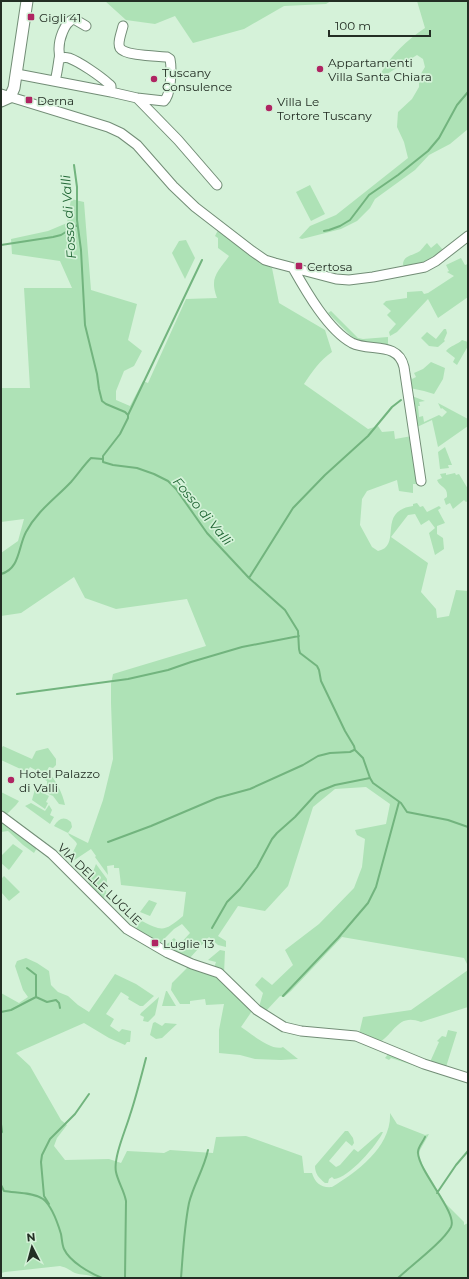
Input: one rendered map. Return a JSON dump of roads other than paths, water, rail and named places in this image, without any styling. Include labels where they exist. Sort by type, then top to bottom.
[{"type":"main road","points":[[4,97],[14,88],[27,1]]},
{"type":"street","points":[[56,81],[58,63],[60,59],[60,42],[68,23],[75,19],[86,26]]},
{"type":"street","points":[[17,74],[137,98],[158,101],[166,100],[171,75],[171,60],[167,57],[139,55],[122,50],[120,44],[123,26]]},
{"type":"street","points":[[60,59],[64,57],[70,58],[103,79],[111,86],[111,92]]},
{"type":"street","points":[[4,97],[108,127],[121,133],[144,152],[173,186],[195,207],[260,257],[271,262],[328,278],[344,280],[417,270],[436,261],[468,236]]},
{"type":"street","points":[[137,98],[178,140],[217,185]]},
{"type":"street","points":[[293,268],[316,308],[346,339],[357,345],[387,350],[398,355],[401,359],[404,367],[421,481]]},
{"type":"street","name":"VIA DELLE LUGLIE","points":[[1,816],[47,850],[127,929],[173,956],[219,973],[257,1010],[284,1027],[300,1031],[356,1036],[424,1064],[468,1078]]},
{"type":"waterway","points":[[324,231],[340,226],[350,220],[369,195],[398,175],[428,151],[439,138],[457,105],[468,92]]},
{"type":"waterway","name":"Fosso di Valli","points":[[74,165],[77,187],[77,220],[81,250],[85,325],[102,401],[125,412],[128,415],[120,434],[103,456],[103,462],[113,465],[137,468],[168,481],[176,489],[207,533],[249,578],[285,610],[298,631],[300,653],[317,666],[321,681],[355,750],[363,758],[373,783],[401,803],[407,812],[448,820],[468,827]]},
{"type":"waterway","points":[[1,245],[61,235],[77,225]]},
{"type":"waterway","points":[[128,415],[202,260]]},
{"type":"waterway","points":[[249,578],[293,508],[325,475],[368,436],[392,407],[401,400]]},
{"type":"waterway","points":[[1,574],[12,567],[18,557],[23,538],[30,524],[41,511],[71,482],[91,458],[102,459]]},
{"type":"waterway","points":[[17,694],[128,679],[168,670],[242,647],[299,636]]},
{"type":"waterway","points":[[108,842],[151,826],[217,798],[250,789],[303,765],[318,756],[330,753],[350,752],[354,750]]},
{"type":"waterway","points":[[212,928],[227,902],[240,889],[257,867],[272,839],[316,794],[335,785],[370,778]]},
{"type":"waterway","points":[[283,996],[338,938],[368,903],[376,887],[399,802]]},
{"type":"waterway","points":[[1,1012],[11,1010],[36,997],[36,975],[27,968]]},
{"type":"waterway","points":[[36,997],[47,1002],[56,1000],[59,1003],[60,1008]]},
{"type":"waterway","points":[[125,1278],[126,1201],[116,1172],[116,1159],[146,1058]]},
{"type":"waterway","points":[[49,1204],[44,1196],[41,1162],[42,1155],[50,1139],[75,1114],[89,1094]]},
{"type":"waterway","points":[[1,1124],[1,1133]]},
{"type":"waterway","points":[[398,1278],[434,1246],[451,1227],[452,1221],[449,1212],[420,1161],[418,1151],[425,1137]]},
{"type":"waterway","points":[[181,1278],[189,1203],[208,1150]]},
{"type":"waterway","points":[[437,1193],[456,1165],[468,1151]]},
{"type":"waterway","points":[[1,1185],[4,1191],[29,1194],[43,1199],[54,1215],[61,1234],[63,1247],[67,1254],[81,1266],[102,1278]]},
{"type":"place","name":"Gigli 41","points":[[31,17]]},
{"type":"place","name":"Appartamenti Villa Santa Chiara","points":[[320,69]]},
{"type":"place","name":"Tuscany Consulence","points":[[154,79]]},
{"type":"place","name":"Derna","points":[[29,100]]},
{"type":"place","name":"Villa Le Tortore Tuscany","points":[[269,108]]},
{"type":"place","name":"Certosa","points":[[299,266]]},
{"type":"place","name":"Hotel Palazzo di Valli","points":[[11,780]]},
{"type":"place","name":"Luglie 13","points":[[155,943]]}]
